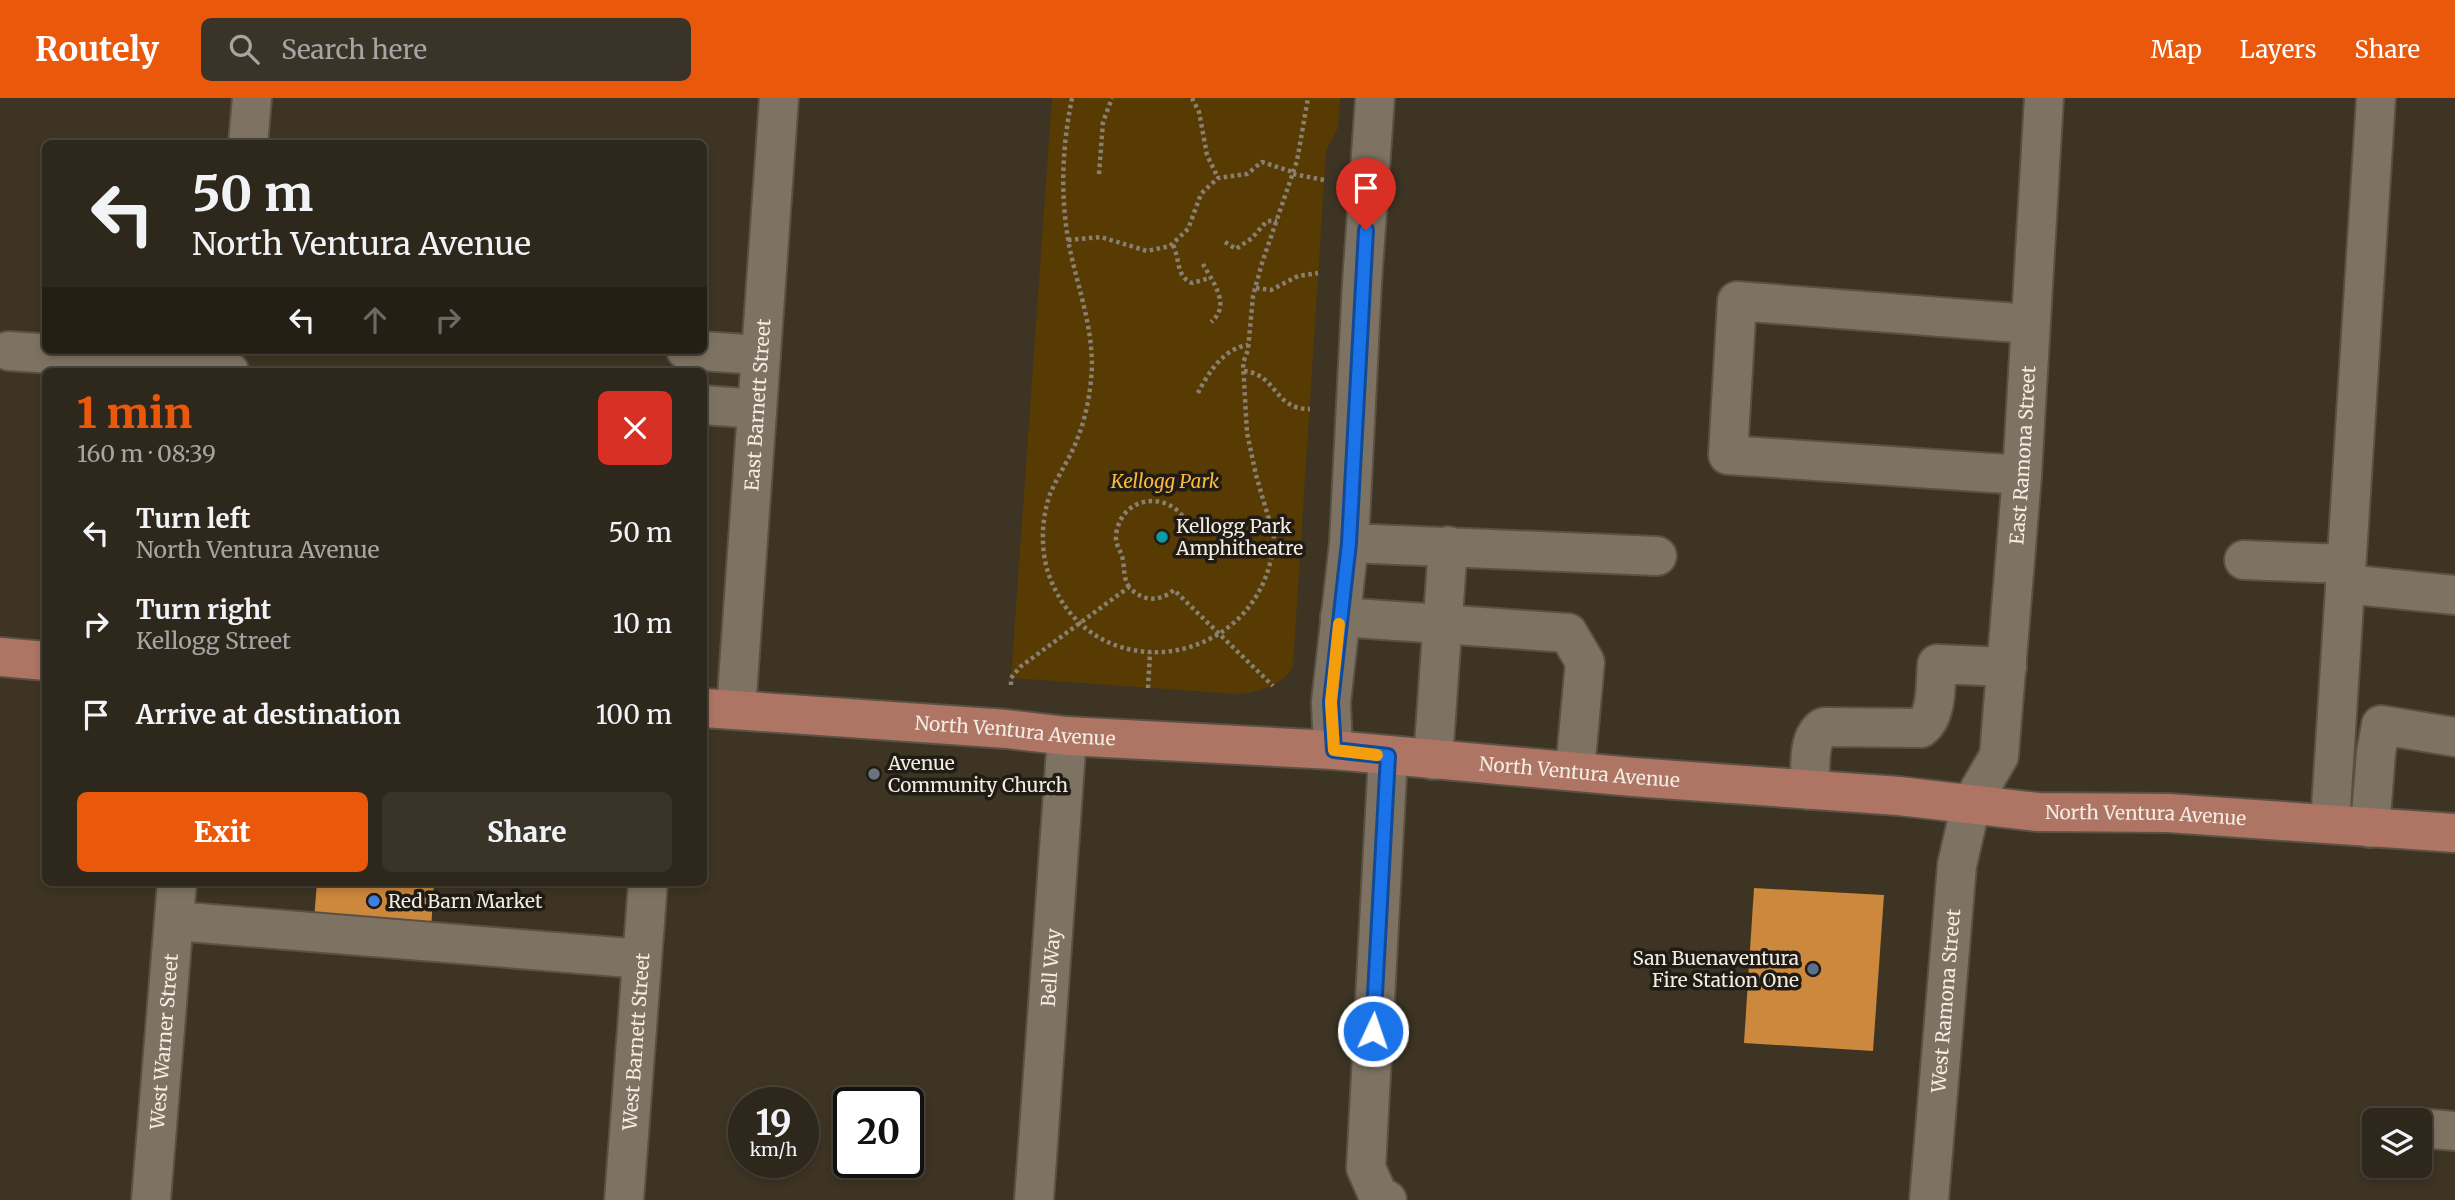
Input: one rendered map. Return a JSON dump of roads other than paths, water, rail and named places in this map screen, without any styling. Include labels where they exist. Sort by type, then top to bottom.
[{"type":"main road","points":[[0,657],[42,660]]},
{"type":"main road","name":"North Ventura Avenue","points":[[720,709],[1007,729],[1067,736],[1334,750],[1899,796],[2038,812],[2168,813],[2455,833]]},
{"type":"street","points":[[248,140],[251,98]]},
{"type":"street","name":"East Barnett Street","points":[[720,709],[757,410],[779,98]]},
{"type":"street","points":[[1334,750],[1331,702],[1349,543],[1362,283],[1375,98]]},
{"type":"street","name":"East Ramona Street","points":[[1971,804],[1999,756],[2022,475],[2044,98]]},
{"type":"street","points":[[2330,824],[2376,98]]},
{"type":"street","points":[[2022,475],[1728,455],[1737,301],[2030,324]]},
{"type":"street","points":[[9,351],[42,353]]},
{"type":"street","points":[[707,351],[761,355]]},
{"type":"street","points":[[53,354],[169,362],[209,368]]},
{"type":"street","points":[[707,405],[757,410]]},
{"type":"street","points":[[1349,543],[1657,556]]},
{"type":"street","points":[[1433,760],[1448,546]]},
{"type":"street","points":[[2244,560],[2346,574],[2455,595]]},
{"type":"street","points":[[1340,617],[1568,632],[1584,663],[1575,770]]},
{"type":"street","points":[[1810,790],[1813,738],[1824,727],[1922,728],[1929,722],[1932,713],[1937,664],[2007,667]]},
{"type":"street","points":[[2336,722],[2381,725],[2455,737]]},
{"type":"street","points":[[2370,828],[2381,725]]},
{"type":"street","name":"Bell Way","points":[[1034,1200],[1067,736]]},
{"type":"street","points":[[1387,1200],[1378,1195],[1366,1168],[1388,756]]},
{"type":"street","name":"West Ramona Street","points":[[1929,1200],[1957,865],[1971,804]]},
{"type":"street","name":"West Warner Street","points":[[151,1200],[177,886]]},
{"type":"street","name":"West Barnett Street","points":[[624,1200],[648,886]]},
{"type":"street","points":[[175,921],[642,958]]},
{"type":"street","points":[[2432,1129],[2455,1131]]},
{"type":"place","name":"Kellogg Park Amphitheatre","points":[[1162,537]]},
{"type":"place","name":"Avenue Community Church","points":[[874,774]]},
{"type":"place","name":"Red Barn Market","points":[[374,901]]},
{"type":"place","name":"San Buenaventura Fire Station One","points":[[1813,969]]},
{"type":"park label","name":"Kellogg Park","points":[[1165,481]]}]
